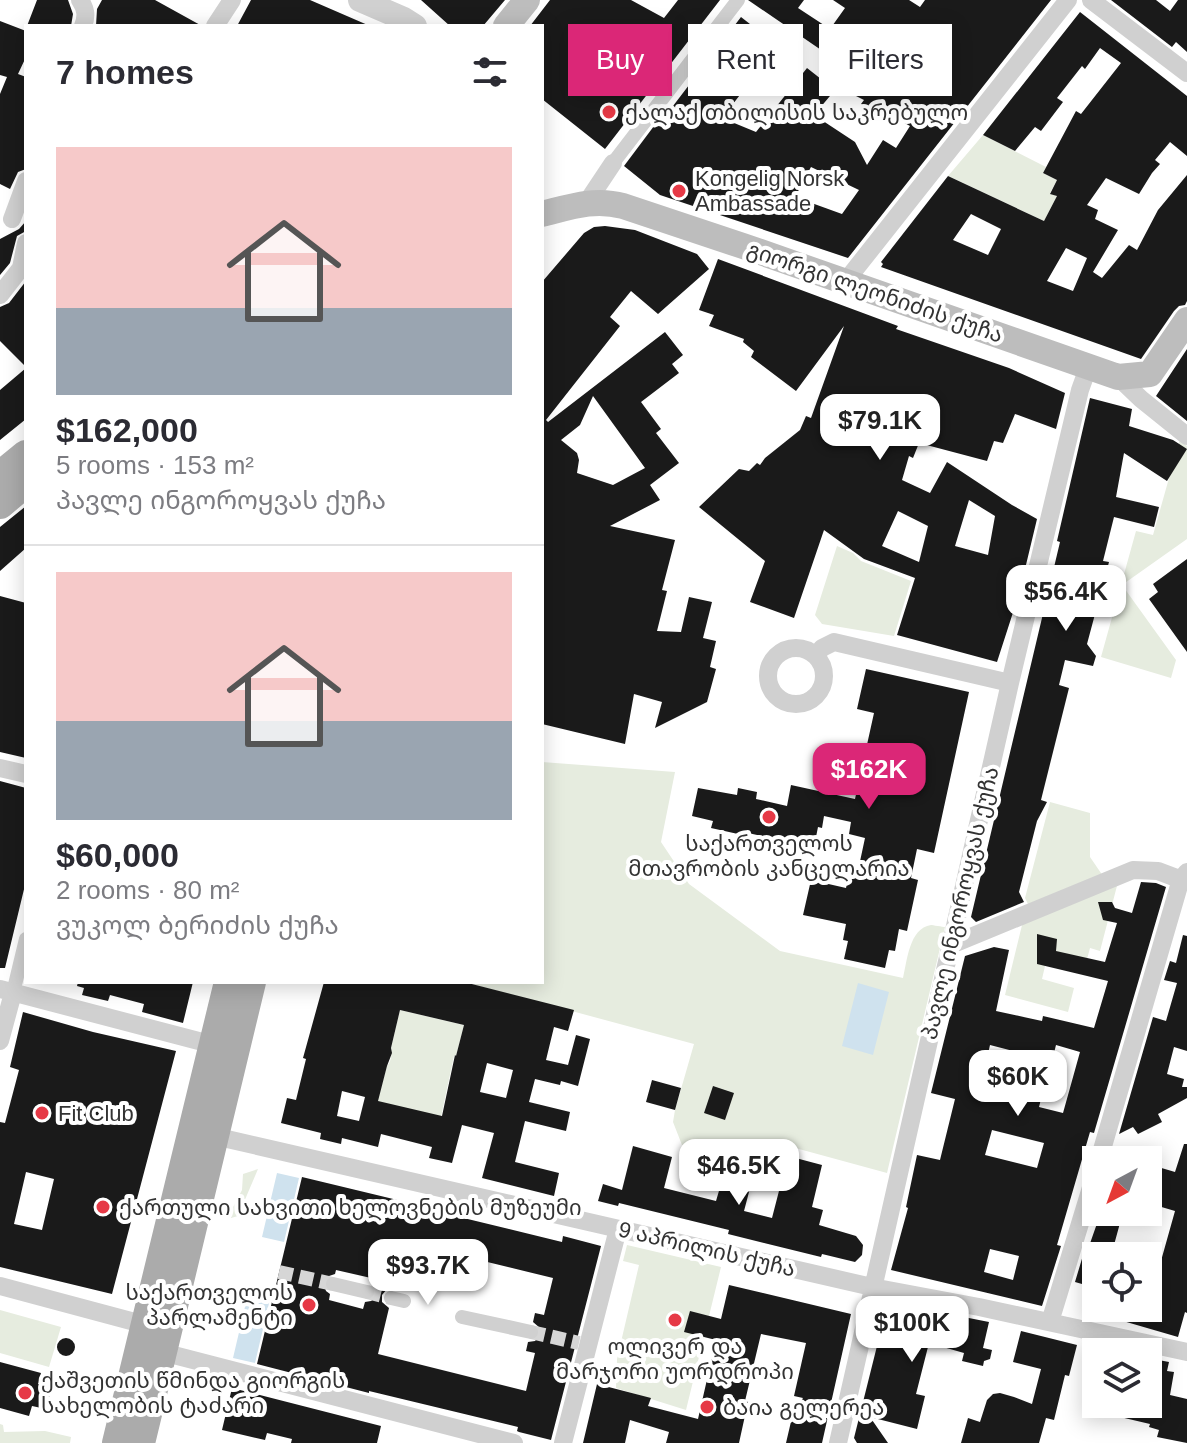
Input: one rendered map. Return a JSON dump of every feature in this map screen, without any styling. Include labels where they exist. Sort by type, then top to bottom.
[{"type":"main road","points":[[508,24],[527,0]]},
{"type":"main road","name":"გიორგი ლეონიძის ქუჩა","points":[[544,213],[587,202],[623,206],[1118,377]]},
{"type":"main road","points":[[1118,377],[1150,374],[1187,320]]},
{"type":"main road","points":[[0,476],[24,457]]},
{"type":"main road","points":[[0,504],[24,484]]},
{"type":"main road","points":[[117,1443],[229,984]]},
{"type":"main road","points":[[140,1443],[251,984]]},
{"type":"street","points":[[80,0],[86,8],[84,24]]},
{"type":"street","points":[[216,24],[232,0]]},
{"type":"street","points":[[360,0],[412,24]]},
{"type":"street","points":[[587,202],[613,163],[738,0]]},
{"type":"street","points":[[845,282],[1068,0]]},
{"type":"street","points":[[1091,0],[1187,73]]},
{"type":"street","points":[[13,226],[24,188]]},
{"type":"street","points":[[0,295],[21,268],[24,253]]},
{"type":"street","name":"პავლე ინგოროყვას ქუჩა","points":[[838,1443],[1010,683],[1080,390],[1089,365]]},
{"type":"street","name":"გიორგი ლეონიძის ქუჩა","points":[[1118,377],[1187,436]]},
{"type":"street","points":[[816,655],[834,642],[1010,683]]},
{"type":"street","points":[[0,768],[24,774]]},
{"type":"street","points":[[951,945],[1133,870],[1158,871],[1185,878],[1103,1146]]},
{"type":"street","points":[[0,1041],[6,991],[24,944]]},
{"type":"street","points":[[6,991],[214,1045]]},
{"type":"street","name":"9 აპრილის ქუჩა","points":[[214,1136],[872,1287],[1187,1352]]},
{"type":"street","points":[[1050,1322],[1082,1217]]},
{"type":"street","points":[[563,1443],[584,1344],[618,1229]]},
{"type":"street","points":[[333,1284],[367,1292]]},
{"type":"street","points":[[0,1286],[146,1325]]},
{"type":"street","points":[[462,1317],[531,1332]]},
{"type":"street","points":[[162,1352],[514,1443]]},
{"type":"shaded area","points":[[983,135],[1046,167],[1043,173],[1057,180],[1050,193],[1057,196],[1044,221],[948,176]]},
{"type":"shaded area","points":[[1180,439],[1187,446],[1187,539],[1122,585],[1176,660],[1171,678],[1101,657],[1136,531],[1153,535]]},
{"type":"shaded area","points":[[837,546],[853,553],[861,561],[911,581],[894,636],[822,624],[815,615]]},
{"type":"shaded area","points":[[544,762],[675,772],[661,842],[689,884],[780,951],[903,978],[910,947],[918,932],[931,925],[945,927],[887,1173],[788,1146],[781,1170],[682,1145],[673,1122],[694,1044],[471,984],[544,984]]},
{"type":"shaded area","points":[[1050,802],[1090,813],[1090,857],[1103,876],[1030,908],[1025,898]]},
{"type":"shaded area","points":[[1118,882],[1100,951],[1090,948],[1086,963],[1048,953],[1042,979],[1074,988],[1068,1012],[1005,995],[1023,921]]},
{"type":"shaded area","points":[[400,1010],[464,1025],[441,1117],[377,1102],[391,1058]]},
{"type":"shaded area","points":[[258,1169],[238,1216],[231,1218],[230,1213],[242,1190],[243,1174]]},
{"type":"shaded area","points":[[627,1245],[721,1267],[686,1410],[616,1388],[617,1359],[639,1265],[623,1261]]},
{"type":"shaded area","points":[[0,1310],[61,1327],[49,1367],[0,1353]]},
{"type":"shaded area","points":[[0,1424],[4,1432],[45,1431],[71,1437],[70,1443],[0,1443]]},
{"type":"water","points":[[858,983],[889,992],[873,1055],[842,1046]]},
{"type":"water","points":[[277,1173],[299,1178],[284,1242],[262,1237]]},
{"type":"water","points":[[248,1294],[270,1299],[255,1363],[233,1358]]},
{"type":"building","points":[[37,0],[68,0],[73,14],[71,24],[28,24]]},
{"type":"building","points":[[102,0],[155,0],[198,24],[96,24],[97,9]]},
{"type":"building","points":[[251,0],[310,0],[365,24],[238,24]]},
{"type":"building","points":[[421,0],[505,0],[485,24],[448,24]]},
{"type":"building","points":[[550,0],[631,0],[664,18],[678,0],[720,0],[701,24],[688,24],[688,41],[672,62],[672,24],[568,24],[568,96],[646,96],[605,149],[544,101],[544,24],[532,24]]},
{"type":"building","points":[[748,0],[804,0],[798,8],[822,24],[819,24],[819,49],[803,38],[803,24],[783,24]]},
{"type":"building","points":[[833,0],[909,0],[920,7],[925,0],[1051,0],[848,258],[660,195],[624,166],[688,86],[688,96],[739,96],[722,118],[756,132],[785,96],[803,96],[803,73],[807,68],[819,77],[819,96],[830,96],[814,115],[855,142],[867,165],[883,140],[896,148],[910,126],[881,110],[875,119],[864,113],[867,107],[861,104],[864,100],[856,96],[952,96],[952,24],[834,24],[845,8]],"holes":[[[811,167],[859,190],[842,214],[795,197]]]},
{"type":"building","points":[[1111,0],[1156,0],[1170,11],[1178,0],[1187,0],[1187,52],[1176,42],[1172,47]]},
{"type":"building","points":[[1080,12],[1187,96],[1187,156],[1170,142],[1155,160],[1160,164],[1139,194],[1106,178],[1087,205],[1098,210],[1095,219],[1118,230],[1093,272],[1102,278],[1129,245],[1137,250],[1158,210],[1187,175],[1187,301],[1174,311],[1141,359],[881,267],[881,262],[948,176],[1044,221],[1057,196],[1050,194],[1057,180],[1043,173],[1076,111],[1081,114],[1121,63],[1100,48],[1057,98],[1063,102],[1041,131],[1035,127],[1015,151],[983,135]],"holes":[[[971,214],[1001,229],[988,255],[953,240]],[[1066,248],[1087,258],[1073,291],[1047,281]]]},
{"type":"building","points":[[741,17],[750,24],[736,24]]},
{"type":"building","points":[[0,21],[24,30],[24,61],[18,74],[24,76],[24,170],[18,172],[10,189],[0,184],[0,94],[7,77],[0,75]]},
{"type":"building","points":[[24,223],[24,232],[17,236],[10,263],[0,275],[0,239]]},
{"type":"building","points":[[605,226],[635,230],[697,254],[709,269],[658,314],[631,291],[610,317],[620,326],[546,420],[548,422],[665,332],[683,355],[672,364],[679,373],[641,402],[661,429],[656,433],[679,463],[650,485],[660,500],[610,526],[675,540],[662,590],[667,591],[657,631],[681,632],[689,597],[712,602],[703,638],[716,641],[710,667],[716,669],[707,702],[655,728],[662,702],[634,694],[625,744],[544,724],[544,280],[584,233],[594,227]],"holes":[[[593,396],[645,468],[613,485],[577,473],[577,453],[561,440],[580,425]]]},
{"type":"building","points":[[718,259],[898,326],[896,329],[1009,368],[1065,393],[1056,429],[1015,414],[1003,443],[994,441],[987,461],[919,443],[913,458],[909,456],[902,480],[930,493],[947,462],[1037,519],[1019,594],[997,662],[897,635],[915,578],[864,559],[824,530],[794,618],[750,602],[765,561],[699,507],[739,469],[749,471],[757,463],[760,465],[800,430],[806,416],[811,418],[844,326],[796,391],[751,357],[754,351],[743,342],[744,339],[709,326],[714,315],[699,310]],"holes":[[[969,500],[995,516],[988,555],[955,546]],[[898,511],[928,526],[919,562],[882,546]]]},
{"type":"building","points":[[24,284],[24,365],[0,341],[0,307],[9,303]]},
{"type":"building","points":[[1187,349],[1187,421],[1156,396]]},
{"type":"building","points":[[24,370],[24,421],[0,440],[0,390]]},
{"type":"building","points":[[1090,398],[1132,409],[1129,426],[1173,440],[1187,449],[1167,481],[1124,453],[1116,497],[1159,507],[1154,527],[1114,517],[1103,561],[1109,562],[1087,644],[1096,656],[1093,666],[1065,660],[1059,685],[1069,688],[1041,800],[1047,802],[1037,821],[1019,892],[1024,902],[976,922],[971,917],[1060,542],[1057,541]]},
{"type":"building","points":[[24,508],[24,550],[0,571],[0,527]]},
{"type":"building","points":[[1187,559],[1187,652],[1149,599],[1158,592],[1153,584]]},
{"type":"building","points":[[0,596],[24,602],[24,758],[0,752]]},
{"type":"building","name":"საქართველოს მთავრობის კანცელარია","points":[[866,669],[969,692],[934,853],[917,849],[911,878],[918,880],[907,931],[899,929],[895,951],[889,950],[885,968],[844,959],[848,941],[843,940],[846,924],[803,915],[811,880],[846,888],[851,865],[859,866],[865,838],[849,834],[851,822],[824,816],[814,847],[711,828],[713,821],[692,816],[698,788],[737,795],[738,788],[757,792],[756,799],[787,806],[791,785],[855,799],[874,713],[857,709]]},
{"type":"building","points":[[0,781],[24,787],[24,889],[5,968],[0,968]]},
{"type":"building","points":[[1141,882],[1166,887],[1094,1133],[1090,1132],[1086,1146],[1082,1146],[1082,1159],[1057,1245],[1061,1246],[1042,1306],[891,1270],[908,1208],[917,1155],[940,1160],[955,1099],[931,1093],[965,956],[994,947],[1009,950],[996,1011],[1042,1021],[1043,1016],[1094,1028],[1108,981],[1037,964],[1037,934],[1057,939],[1056,951],[1105,962],[1117,923],[1103,920],[1098,902],[1112,902],[1115,908],[1132,913]],"holes":[[[990,1045],[1052,1061],[1056,1045],[1080,1052],[1063,1113],[1039,1107],[1042,1095],[982,1080]],[[992,1130],[1044,1143],[1037,1168],[985,1155]],[[990,1249],[1019,1256],[1013,1280],[984,1272]]]},
{"type":"building","points":[[1183,935],[1187,936],[1187,1051],[1174,1047],[1167,1074],[1184,1079],[1182,1087],[1187,1087],[1187,1098],[1158,1114],[1162,1122],[1138,1134],[1133,1127],[1119,1134],[1153,1017],[1166,1021],[1177,983],[1164,980],[1170,961],[1176,963]]},
{"type":"building","points":[[193,984],[183,1023],[142,1012],[144,1004],[110,995],[108,1001],[82,995],[84,988],[77,986]]},
{"type":"building","points":[[323,984],[472,984],[574,1010],[568,1031],[554,1027],[546,1060],[568,1065],[576,1035],[590,1039],[578,1086],[535,1079],[529,1102],[570,1112],[566,1131],[525,1121],[515,1162],[559,1173],[554,1196],[482,1178],[494,1133],[462,1125],[452,1163],[429,1158],[432,1147],[381,1134],[378,1147],[342,1138],[341,1144],[320,1139],[321,1133],[281,1123],[287,1098],[296,1100],[306,1059],[303,1058]],"holes":[[[400,1010],[464,1025],[442,1116],[378,1101]],[[487,1063],[513,1070],[506,1098],[480,1092]],[[342,1091],[365,1097],[359,1121],[337,1116]]]},
{"type":"building","points":[[23,1012],[176,1051],[112,1294],[0,1267],[0,1122],[5,1123],[19,1070],[10,1067]],"holes":[[[26,1172],[54,1179],[42,1230],[14,1224]]]},
{"type":"building","points":[[652,1080],[681,1088],[675,1110],[646,1102]]},
{"type":"building","points":[[713,1086],[734,1093],[725,1120],[704,1113]]},
{"type":"building","points":[[1184,1144],[1187,1144],[1187,1313],[1178,1337],[1126,1322],[1162,1322],[1162,1257],[1175,1211],[1162,1207],[1162,1168],[1175,1172]]},
{"type":"building","points":[[633,1146],[672,1157],[664,1188],[716,1201],[721,1184],[749,1192],[744,1211],[772,1218],[788,1156],[822,1165],[812,1207],[823,1210],[819,1225],[856,1236],[863,1245],[862,1255],[855,1262],[822,1254],[821,1257],[728,1234],[729,1230],[619,1203],[618,1206],[598,1201],[603,1184],[622,1190]]},
{"type":"building","name":"საქართველოს პარლამენტი","points":[[302,1177],[562,1242],[563,1236],[601,1246],[551,1440],[519,1432],[518,1427],[257,1364]],"holes":[[[405,1242],[553,1278],[544,1315],[535,1313],[533,1322],[540,1328],[540,1335],[535,1341],[528,1342],[526,1351],[535,1353],[526,1391],[378,1354],[389,1308],[382,1302],[382,1295],[393,1288]],[[336,1270],[371,1278],[370,1282],[377,1290],[375,1298],[365,1302],[363,1309],[329,1300],[330,1294],[323,1282]]]},
{"type":"building","points":[[1096,1226],[1119,1226],[1115,1242],[1090,1242]]},
{"type":"building","points":[[1082,1259],[1082,1284],[1075,1282]]},
{"type":"building","points":[[729,1285],[851,1314],[822,1443],[786,1443],[793,1413],[803,1398],[794,1396],[806,1343],[761,1334],[745,1401],[748,1402],[739,1443],[666,1443],[669,1432],[630,1420],[625,1443],[583,1443],[597,1384],[651,1398],[648,1406],[698,1419],[716,1340],[684,1332],[690,1311],[721,1319]]},
{"type":"building","points":[[888,1302],[989,1322],[983,1348],[992,1350],[990,1359],[984,1361],[983,1366],[962,1361],[964,1353],[929,1343],[916,1394],[925,1396],[917,1429],[870,1417],[888,1443],[857,1443],[854,1438]]},
{"type":"building","points":[[1021,1331],[1077,1345],[1069,1376],[1065,1375],[1054,1420],[1046,1418],[1039,1443],[961,1443],[968,1418],[980,1422],[987,1400],[993,1394],[1000,1393],[1032,1404],[1041,1369],[1013,1362]]},
{"type":"building","points":[[66,1338],[75,1347],[66,1356],[57,1347]]},
{"type":"building","points":[[1162,1361],[1169,1362],[1167,1371],[1174,1372],[1170,1395],[1187,1399],[1187,1443],[1157,1437],[1159,1430],[1149,1427],[1150,1424],[1124,1418],[1162,1418]]},
{"type":"building","name":"ქაშვეთის წმინდა გიორგის სახელობის ტაძარი","points":[[0,1362],[41,1373],[38,1384],[52,1388],[46,1409],[32,1406],[29,1416],[0,1408]]},
{"type":"building","points":[[232,1388],[381,1426],[377,1443],[291,1443],[292,1439],[267,1433],[265,1440],[222,1430]]},
{"type":"tunnel","points":[[279,1272],[333,1284]]},
{"type":"tunnel","points":[[367,1292],[391,1298]]},
{"type":"tunnel","points":[[531,1332],[579,1343]]},
{"type":"place","name":"ქალაქ თბილისის საკრებულო","points":[[609,112]]},
{"type":"place","name":"Kongelig Norsk Ambassade","points":[[679,191]]},
{"type":"place","name":"საქართველოს მთავრობის კანცელარია","points":[[769,817]]},
{"type":"place","name":"Fit Club","points":[[42,1113]]},
{"type":"place","name":"ქართული სახვითი ხელოვნების მუზეუმი","points":[[103,1207]]},
{"type":"place","name":"საქართველოს პარლამენტი","points":[[309,1305]]},
{"type":"place","name":"ოლივერ და მარჯორი უორდროპი","points":[[675,1320]]},
{"type":"place","name":"ქაშვეთის წმინდა გიორგის სახელობის ტაძარი","points":[[25,1393]]},
{"type":"place","name":"ბაია გელერეა","points":[[707,1407]]}]
